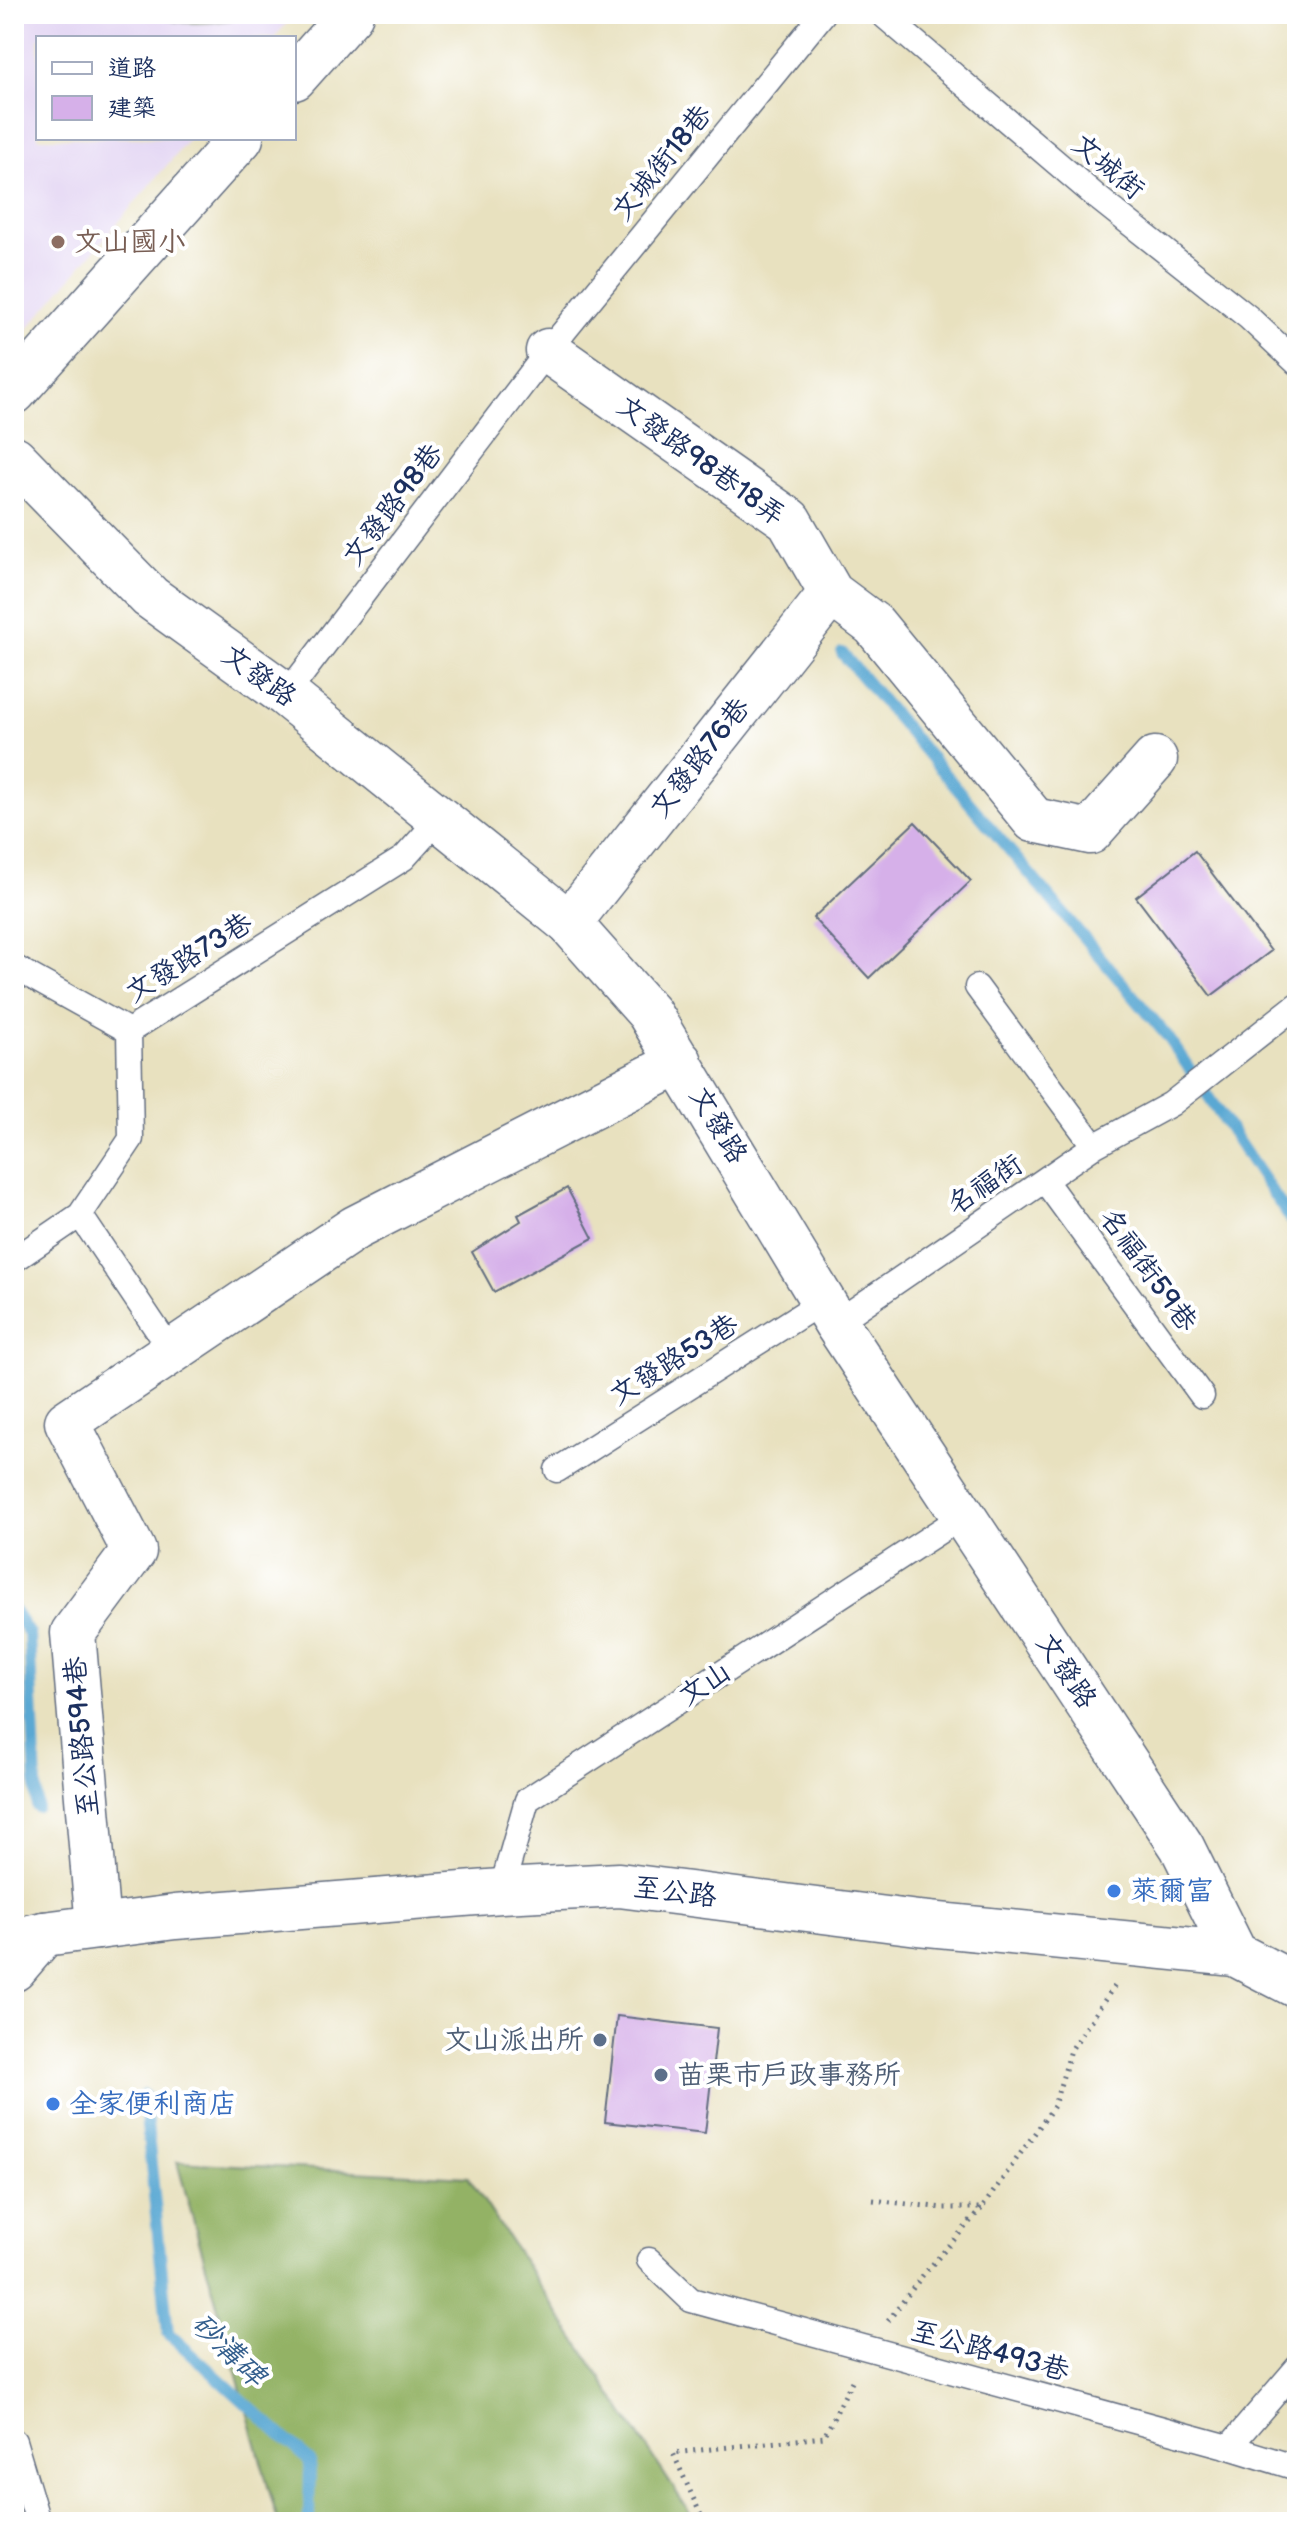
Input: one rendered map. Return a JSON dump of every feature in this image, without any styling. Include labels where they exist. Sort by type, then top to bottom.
[{"type":"street","points":[[296,76],[351,14]]},
{"type":"street","points":[[14,392],[239,140]]},
{"type":"street","name":"文發路98巷18弄","points":[[548,351],[789,520],[831,593]]},
{"type":"street","name":"文發路","points":[[14,458],[150,597],[286,695],[569,923],[649,1013],[830,1312],[1182,1847],[1235,1954]]},
{"type":"street","points":[[831,593],[874,625],[1034,820],[1090,832],[1155,759]]},
{"type":"street","name":"文發路76巷","points":[[569,923],[831,593]]},
{"type":"street","points":[[172,1352],[355,1228],[680,1062]]},
{"type":"street","name":"至公路594巷","points":[[98,1927],[73,1633],[134,1551],[67,1422],[172,1352]]},
{"type":"street","name":"至公路","points":[[24,1930],[98,1927],[175,1917],[501,1891],[619,1885],[918,1923],[1235,1954],[1297,1986]]},
{"type":"street","points":[[14,1969],[24,1930]]},
{"type":"lane","name":"文城街18巷","points":[[548,351],[823,14]]},
{"type":"lane","name":"文城街","points":[[882,14],[1098,198],[1248,317],[1297,363]]},
{"type":"lane","name":"文發路98巷","points":[[286,695],[548,351]]},
{"type":"lane","name":"文發路73巷","points":[[80,1215],[131,1139],[129,1031],[404,858],[439,819]]},
{"type":"lane","points":[[14,967],[129,1031]]},
{"type":"lane","points":[[977,987],[1094,1146]]},
{"type":"lane","name":"名福街","points":[[830,1312],[1045,1181],[1094,1146],[1171,1104],[1297,1005]]},
{"type":"lane","name":"名福街59巷","points":[[1045,1181],[1202,1396]]},
{"type":"lane","points":[[14,1260],[80,1215],[172,1352]]},
{"type":"lane","name":"文發路53巷","points":[[557,1470],[830,1312]]},
{"type":"lane","name":"文山","points":[[501,1891],[527,1800],[963,1516]]},
{"type":"lane","name":"至公路493巷","points":[[649,2260],[691,2300],[1297,2468]]},
{"type":"lane","points":[[1229,2447],[1297,2368]]},
{"type":"lane","points":[[14,2441],[38,2522]]},
{"type":"path","points":[[704,2522],[673,2453],[824,2437],[868,2348],[923,2275],[982,2208],[1054,2106],[1071,2050],[1117,1982],[1134,1944]]},
{"type":"path","points":[[873,2200],[943,2208],[982,2208]]},
{"type":"shaded area","name":"文山國小","points":[[14,14],[295,14],[276,36],[36,36],[36,140],[188,140],[14,345]]},
{"type":"green space","points":[[154,14],[259,14],[192,23]]},
{"type":"green space","points":[[177,2162],[468,2177],[696,2522],[278,2522]]},
{"type":"building","points":[[915,822],[971,881],[869,978],[813,918]]},
{"type":"building","points":[[1195,851],[1271,951],[1211,996],[1136,897]]},
{"type":"building","points":[[567,1188],[593,1238],[494,1292],[472,1252],[521,1221],[518,1215]]},
{"type":"building","name":"苗栗市戶政事務所","points":[[617,2016],[717,2028],[705,2133],[605,2122]]},
{"type":"waterway","points":[[842,653],[1168,1037],[1297,1229]]},
{"type":"waterway","name":"砂溝碑","points":[[14,1611],[29,1634],[37,1807]]},
{"type":"waterway","name":"砂溝碑","points":[[144,2095],[168,2333],[310,2461],[309,2522]]},
{"type":"place","name":"文山國小","points":[[58,242]]},
{"type":"place","name":"萊爾富","points":[[1114,1891]]},
{"type":"place","name":"文山派出所","points":[[600,2040]]},
{"type":"place","name":"苗栗市戶政事務所","points":[[661,2075]]},
{"type":"place","name":"全家便利商店","points":[[53,2104]]}]
